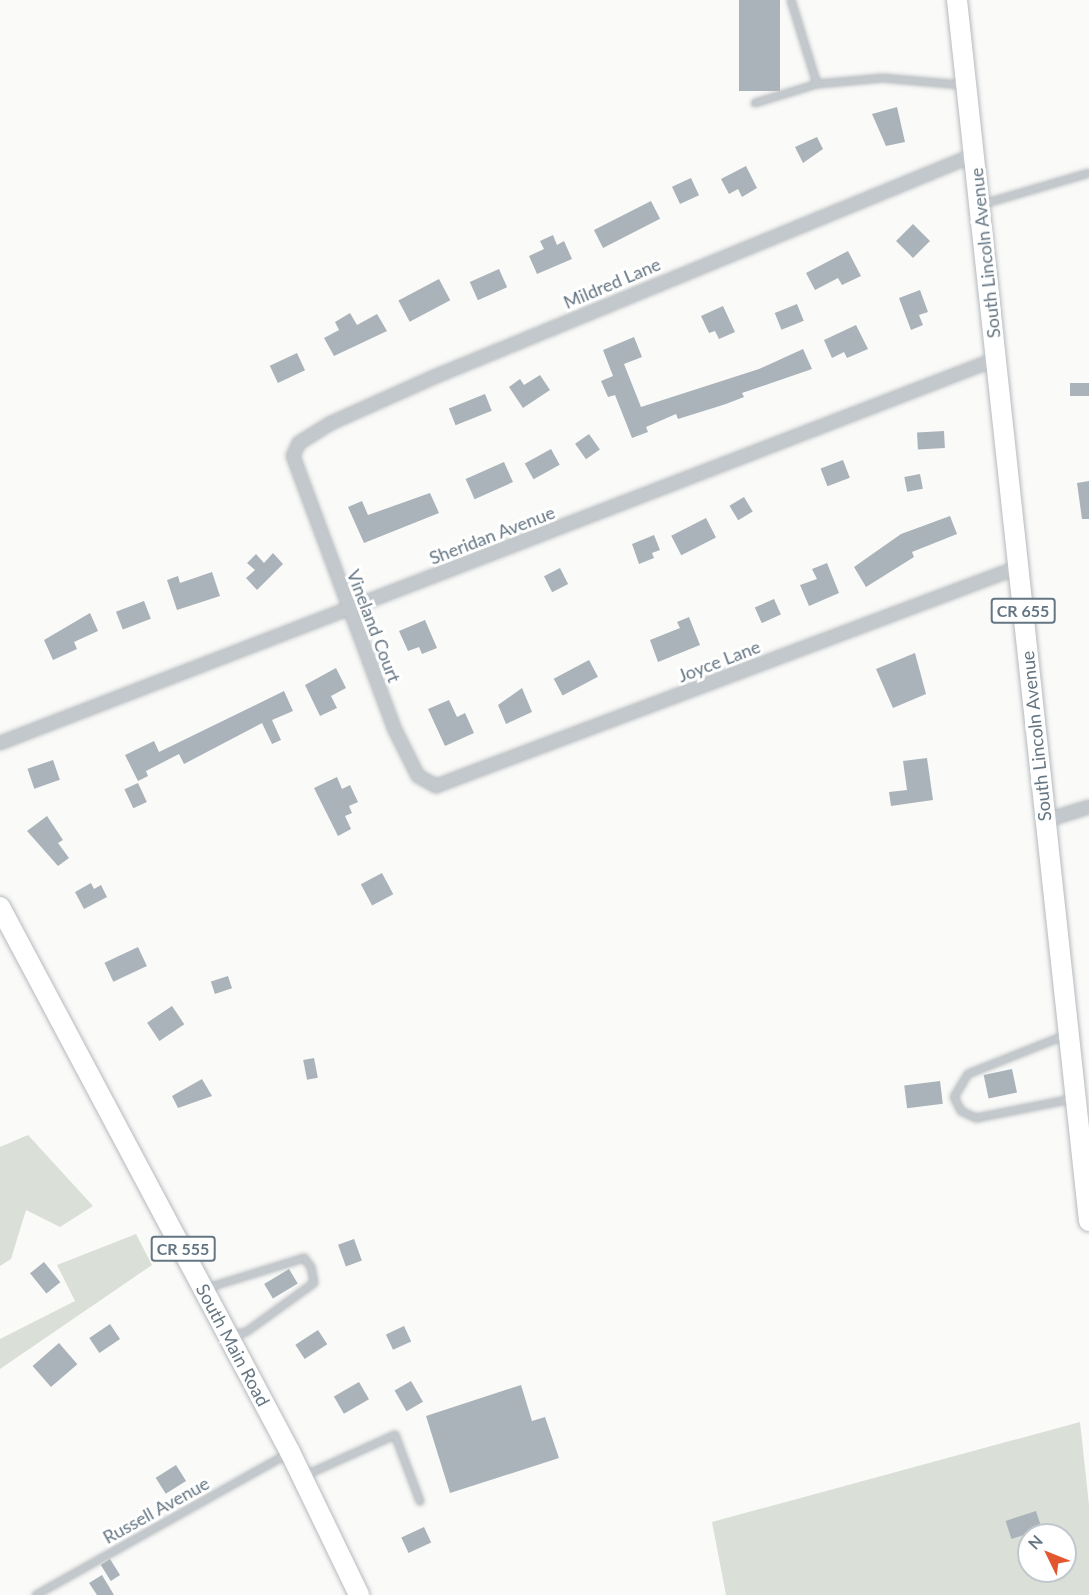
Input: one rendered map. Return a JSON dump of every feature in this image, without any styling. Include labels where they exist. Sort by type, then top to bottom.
[{"type":"main road","name":"South Lincoln Avenue","points":[[957,0],[1089,1221]]},
{"type":"main road","name":"South Main Road","points":[[0,907],[290,1452],[359,1595]]},
{"type":"street","name":"Mildred Lane","points":[[296,472],[292,456],[299,443],[331,423],[974,154]]},
{"type":"street","name":"Sheridan Avenue","points":[[0,743],[996,360]]},
{"type":"street","name":"Vineland Court","points":[[296,472],[348,610],[408,757],[418,776],[431,785]]},
{"type":"street","name":"Joyce Lane","points":[[431,785],[458,781],[1019,567]]},
{"type":"street","points":[[1044,821],[1089,807]]},
{"type":"lane","points":[[791,0],[817,84]]},
{"type":"lane","points":[[755,103],[817,84],[883,78],[965,85]]},
{"type":"lane","points":[[980,205],[1089,172]]},
{"type":"lane","points":[[1068,1034],[968,1074],[954,1097],[961,1111],[976,1118],[1076,1098]]},
{"type":"lane","points":[[204,1289],[304,1258],[311,1267],[314,1283],[246,1332],[229,1336]]},
{"type":"lane","points":[[303,1477],[394,1435],[420,1501]]},
{"type":"lane","name":"Russell Avenue","points":[[36,1595],[290,1452]]},
{"type":"shaded area","points":[[28,1135],[93,1206],[60,1227],[26,1210],[11,1259],[0,1266],[0,1147]]},
{"type":"shaded area","points":[[136,1234],[152,1265],[0,1369],[0,1339],[75,1301],[57,1265]]},
{"type":"shaded area","points":[[1080,1422],[1089,1505],[1089,1595],[726,1595],[712,1522]]},
{"type":"building","points":[[739,0],[780,0],[780,91],[739,91]]},
{"type":"building","points":[[897,107],[905,142],[886,146],[872,114]]},
{"type":"building","points":[[817,137],[823,149],[803,163],[795,147]]},
{"type":"building","points":[[746,166],[757,188],[742,197],[738,189],[729,194],[721,179]]},
{"type":"building","points":[[691,178],[699,195],[680,204],[672,187]]},
{"type":"building","points":[[651,201],[660,219],[603,248],[594,230]]},
{"type":"building","points":[[913,224],[930,241],[913,258],[896,241]]},
{"type":"building","points":[[553,235],[557,245],[564,241],[572,259],[537,274],[529,256],[544,249],[540,241]]},
{"type":"building","points":[[848,251],[861,276],[842,285],[838,278],[815,290],[806,273]]},
{"type":"building","points":[[499,269],[507,287],[478,300],[470,282]]},
{"type":"building","points":[[439,279],[450,300],[410,322],[398,301]]},
{"type":"building","points":[[920,290],[928,312],[919,315],[923,325],[911,330],[899,298]]},
{"type":"building","points":[[797,304],[804,321],[781,330],[775,313]]},
{"type":"building","points":[[723,306],[735,332],[719,339],[715,331],[709,333],[701,316]]},
{"type":"building","points":[[350,313],[357,325],[377,314],[387,331],[334,356],[324,338],[339,330],[335,322]]},
{"type":"building","points":[[856,325],[868,349],[847,358],[844,352],[832,358],[824,340]]},
{"type":"building","points":[[634,337],[642,357],[624,364],[641,407],[759,369],[803,349],[812,369],[742,393],[744,397],[726,404],[678,419],[676,414],[646,427],[648,432],[632,438],[615,395],[608,397],[601,381],[613,376],[603,350]]},
{"type":"building","points":[[297,353],[305,370],[278,383],[270,366]]},
{"type":"building","points":[[540,375],[550,390],[523,408],[509,387],[520,379],[524,385]]},
{"type":"building","points":[[1070,383],[1089,383],[1089,396],[1070,396]]},
{"type":"building","points":[[485,394],[492,411],[456,425],[449,409]]},
{"type":"building","points":[[944,431],[945,448],[918,449],[917,432]]},
{"type":"building","points":[[589,434],[600,450],[586,459],[575,444]]},
{"type":"building","points":[[551,449],[560,465],[533,479],[525,464]]},
{"type":"building","points":[[843,460],[850,478],[827,486],[821,469]]},
{"type":"building","points":[[504,462],[513,482],[475,499],[466,479]]},
{"type":"building","points":[[920,474],[923,489],[907,492],[904,477]]},
{"type":"building","points":[[1089,481],[1089,519],[1082,519],[1077,483]]},
{"type":"building","points":[[430,493],[439,513],[364,543],[348,507],[362,501],[368,515]]},
{"type":"building","points":[[744,497],[753,512],[738,520],[729,506]]},
{"type":"building","points":[[950,516],[957,534],[912,552],[914,557],[866,587],[854,567],[901,534]]},
{"type":"building","points":[[706,518],[716,538],[681,555],[671,536]]},
{"type":"building","points":[[654,535],[660,550],[652,553],[654,558],[639,564],[632,544]]},
{"type":"building","points":[[273,553],[283,564],[257,590],[246,578],[255,570],[247,563],[256,554],[264,563]]},
{"type":"building","points":[[827,563],[839,593],[809,606],[800,585],[817,579],[812,569]]},
{"type":"building","points":[[560,568],[568,584],[552,592],[544,576]]},
{"type":"building","points":[[212,572],[220,596],[177,610],[167,580],[178,576],[180,583]]},
{"type":"building","points":[[774,599],[781,615],[762,623],[755,608]]},
{"type":"building","points":[[144,601],[151,619],[123,629],[116,612]]},
{"type":"building","points":[[90,613],[98,631],[74,642],[77,649],[53,660],[44,640]]},
{"type":"building","points":[[689,617],[700,645],[658,662],[650,640],[680,628],[677,622]]},
{"type":"building","points":[[425,620],[437,648],[422,654],[419,647],[408,651],[399,631]]},
{"type":"building","points":[[915,653],[926,694],[893,708],[876,669]]},
{"type":"building","points":[[589,660],[598,677],[563,696],[554,679]]},
{"type":"building","points":[[336,668],[346,688],[331,696],[337,708],[320,716],[305,685]]},
{"type":"building","points":[[522,688],[532,712],[506,724],[498,705]]},
{"type":"building","points":[[284,691],[293,711],[272,720],[281,740],[272,744],[262,723],[184,764],[179,754],[146,771],[148,776],[138,781],[125,755],[154,741],[159,752]]},
{"type":"building","points":[[449,700],[457,717],[465,713],[474,733],[445,746],[428,709]]},
{"type":"building","points":[[927,758],[933,800],[891,806],[889,792],[907,790],[903,761]]},
{"type":"building","points":[[53,760],[60,780],[34,789],[27,769]]},
{"type":"building","points":[[337,777],[342,789],[350,785],[358,802],[349,806],[352,813],[345,816],[351,829],[338,836],[314,788]]},
{"type":"building","points":[[138,783],[147,802],[133,808],[124,789]]},
{"type":"building","points":[[47,816],[63,840],[58,843],[69,858],[58,866],[27,831]]},
{"type":"building","points":[[382,873],[393,894],[372,905],[361,884]]},
{"type":"building","points":[[91,883],[94,889],[101,885],[107,897],[84,909],[75,892]]},
{"type":"building","points":[[138,947],[147,966],[113,982],[104,963]]},
{"type":"building","points":[[228,976],[232,988],[215,994],[211,982]]},
{"type":"building","points":[[172,1006],[184,1024],[159,1041],[147,1023]]},
{"type":"building","points":[[314,1058],[318,1078],[307,1080],[303,1060]]},
{"type":"building","points":[[1012,1069],[1017,1092],[989,1099],[984,1075]]},
{"type":"building","points":[[202,1079],[212,1096],[178,1108],[172,1096]]},
{"type":"building","points":[[940,1081],[943,1104],[907,1108],[904,1085]]},
{"type":"building","points":[[354,1239],[362,1261],[346,1266],[338,1245]]},
{"type":"building","points":[[44,1262],[60,1282],[46,1294],[30,1273]]},
{"type":"building","points":[[289,1269],[298,1284],[273,1299],[264,1284]]},
{"type":"building","points":[[110,1324],[120,1339],[99,1353],[89,1338]]},
{"type":"building","points":[[404,1326],[411,1341],[393,1350],[386,1334]]},
{"type":"building","points":[[318,1330],[327,1344],[305,1359],[295,1345]]},
{"type":"building","points":[[59,1343],[77,1364],[51,1387],[33,1366]]},
{"type":"building","points":[[411,1381],[423,1402],[407,1411],[395,1390]]},
{"type":"building","points":[[359,1382],[369,1399],[344,1414],[334,1396]]},
{"type":"building","points":[[521,1385],[532,1421],[545,1417],[559,1458],[450,1493],[426,1416]]},
{"type":"building","points":[[176,1465],[186,1481],[166,1494],[156,1478]]},
{"type":"building","points":[[1036,1511],[1040,1523],[1017,1523],[1017,1537],[1011,1539],[1006,1521]]},
{"type":"building","points":[[424,1527],[431,1542],[409,1553],[401,1538]]},
{"type":"building","points":[[110,1559],[120,1575],[111,1581],[101,1565]]},
{"type":"building","points":[[102,1575],[114,1595],[97,1595],[89,1583]]}]
